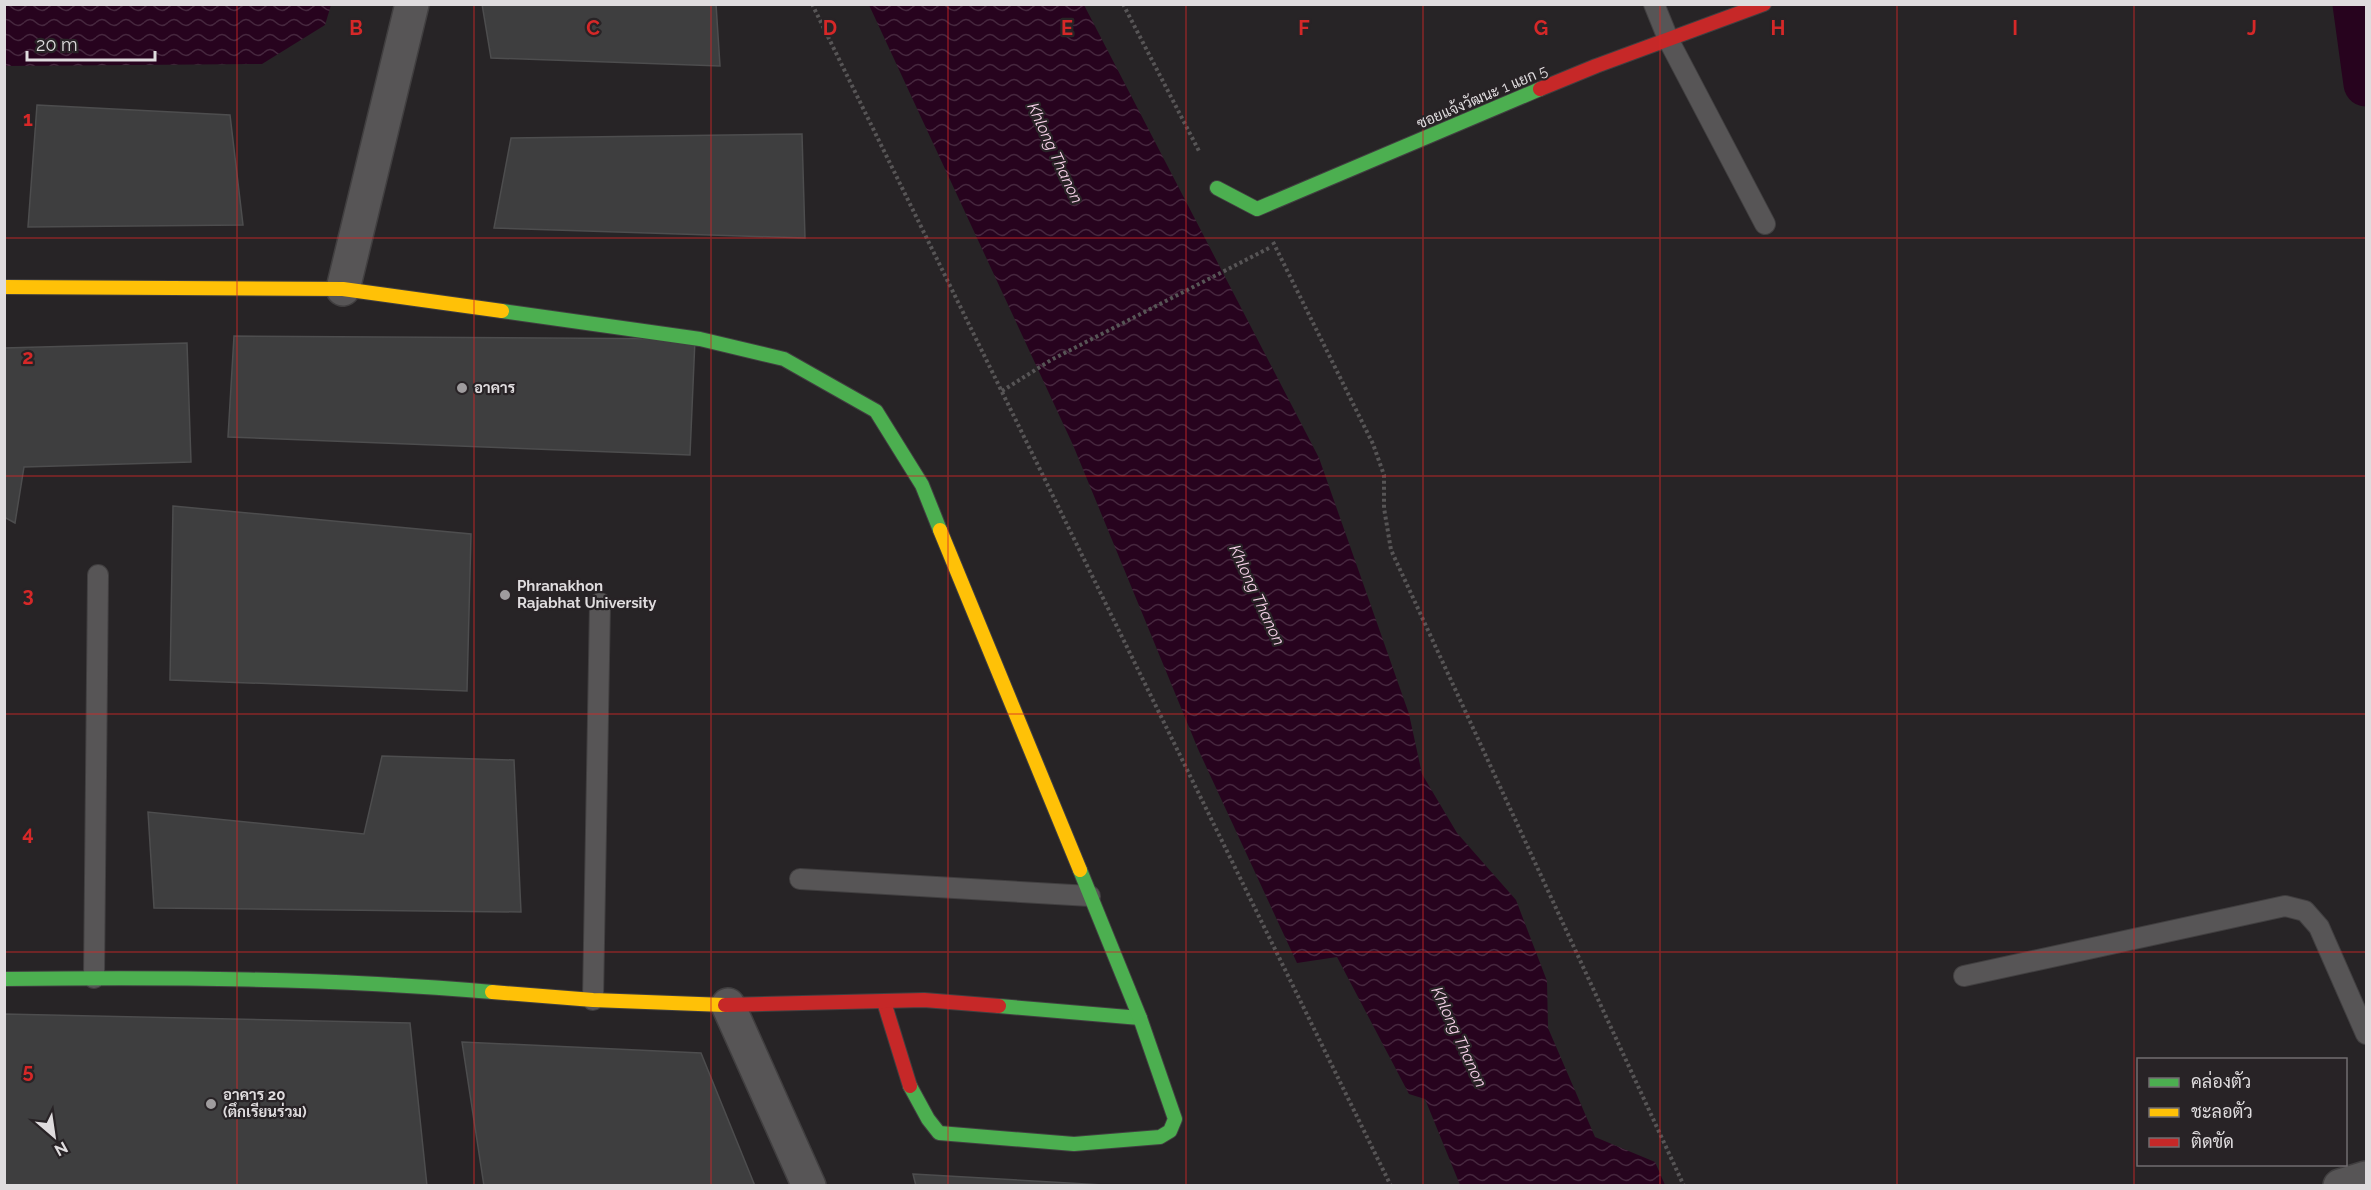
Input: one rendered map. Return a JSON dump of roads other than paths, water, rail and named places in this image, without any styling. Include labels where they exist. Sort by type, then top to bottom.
[{"type":"street","points":[[343,289],[412,4]]},
{"type":"street","name":"ซอยแจ้งวัฒนะ 1 แยก 5","points":[[1217,188],[1257,209],[1596,66],[1764,4]]},
{"type":"street","points":[[4,287],[343,289],[700,339],[784,359],[876,411],[922,485],[1140,1018],[1175,1119],[1170,1131],[1160,1137],[1074,1144],[939,1133],[928,1120],[907,1083],[884,1002]]},
{"type":"street","points":[[4,980],[94,978],[399,984],[593,1000],[728,1005],[924,1000],[1140,1018]]},
{"type":"street","points":[[728,1005],[809,1185]]},
{"type":"street","points":[[2340,1185],[2367,1178]]},
{"type":"lane","points":[[1654,4],[1669,40],[1765,224]]},
{"type":"lane","points":[[94,978],[98,575]]},
{"type":"lane","points":[[593,1000],[600,603]]},
{"type":"lane","points":[[800,879],[1090,896]]},
{"type":"lane","points":[[1964,976],[2285,906],[2305,911],[2319,927],[2367,1034]]},
{"type":"water","points":[[4,5],[331,5],[325,25],[262,64],[5,66]]},
{"type":"water","name":"Khlong Thanon","points":[[869,5],[1084,5],[1319,458],[1409,714],[1422,774],[1457,833],[1516,900],[1547,981],[1548,1028],[1595,1137],[1655,1162],[1665,1185],[1460,1185],[1425,1099],[1409,1094],[1337,957],[1297,963],[1198,749],[1073,445]]},
{"type":"waterway","points":[[2355,4],[2366,84]]},
{"type":"place","name":"อาคาร","points":[[462,388]]},
{"type":"place","name":"Phranakhon Rajabhat University","points":[[505,595]]},
{"type":"place","name":"อาคาร 20 (ตึกเรียนร่วม)","points":[[211,1104]]}]
